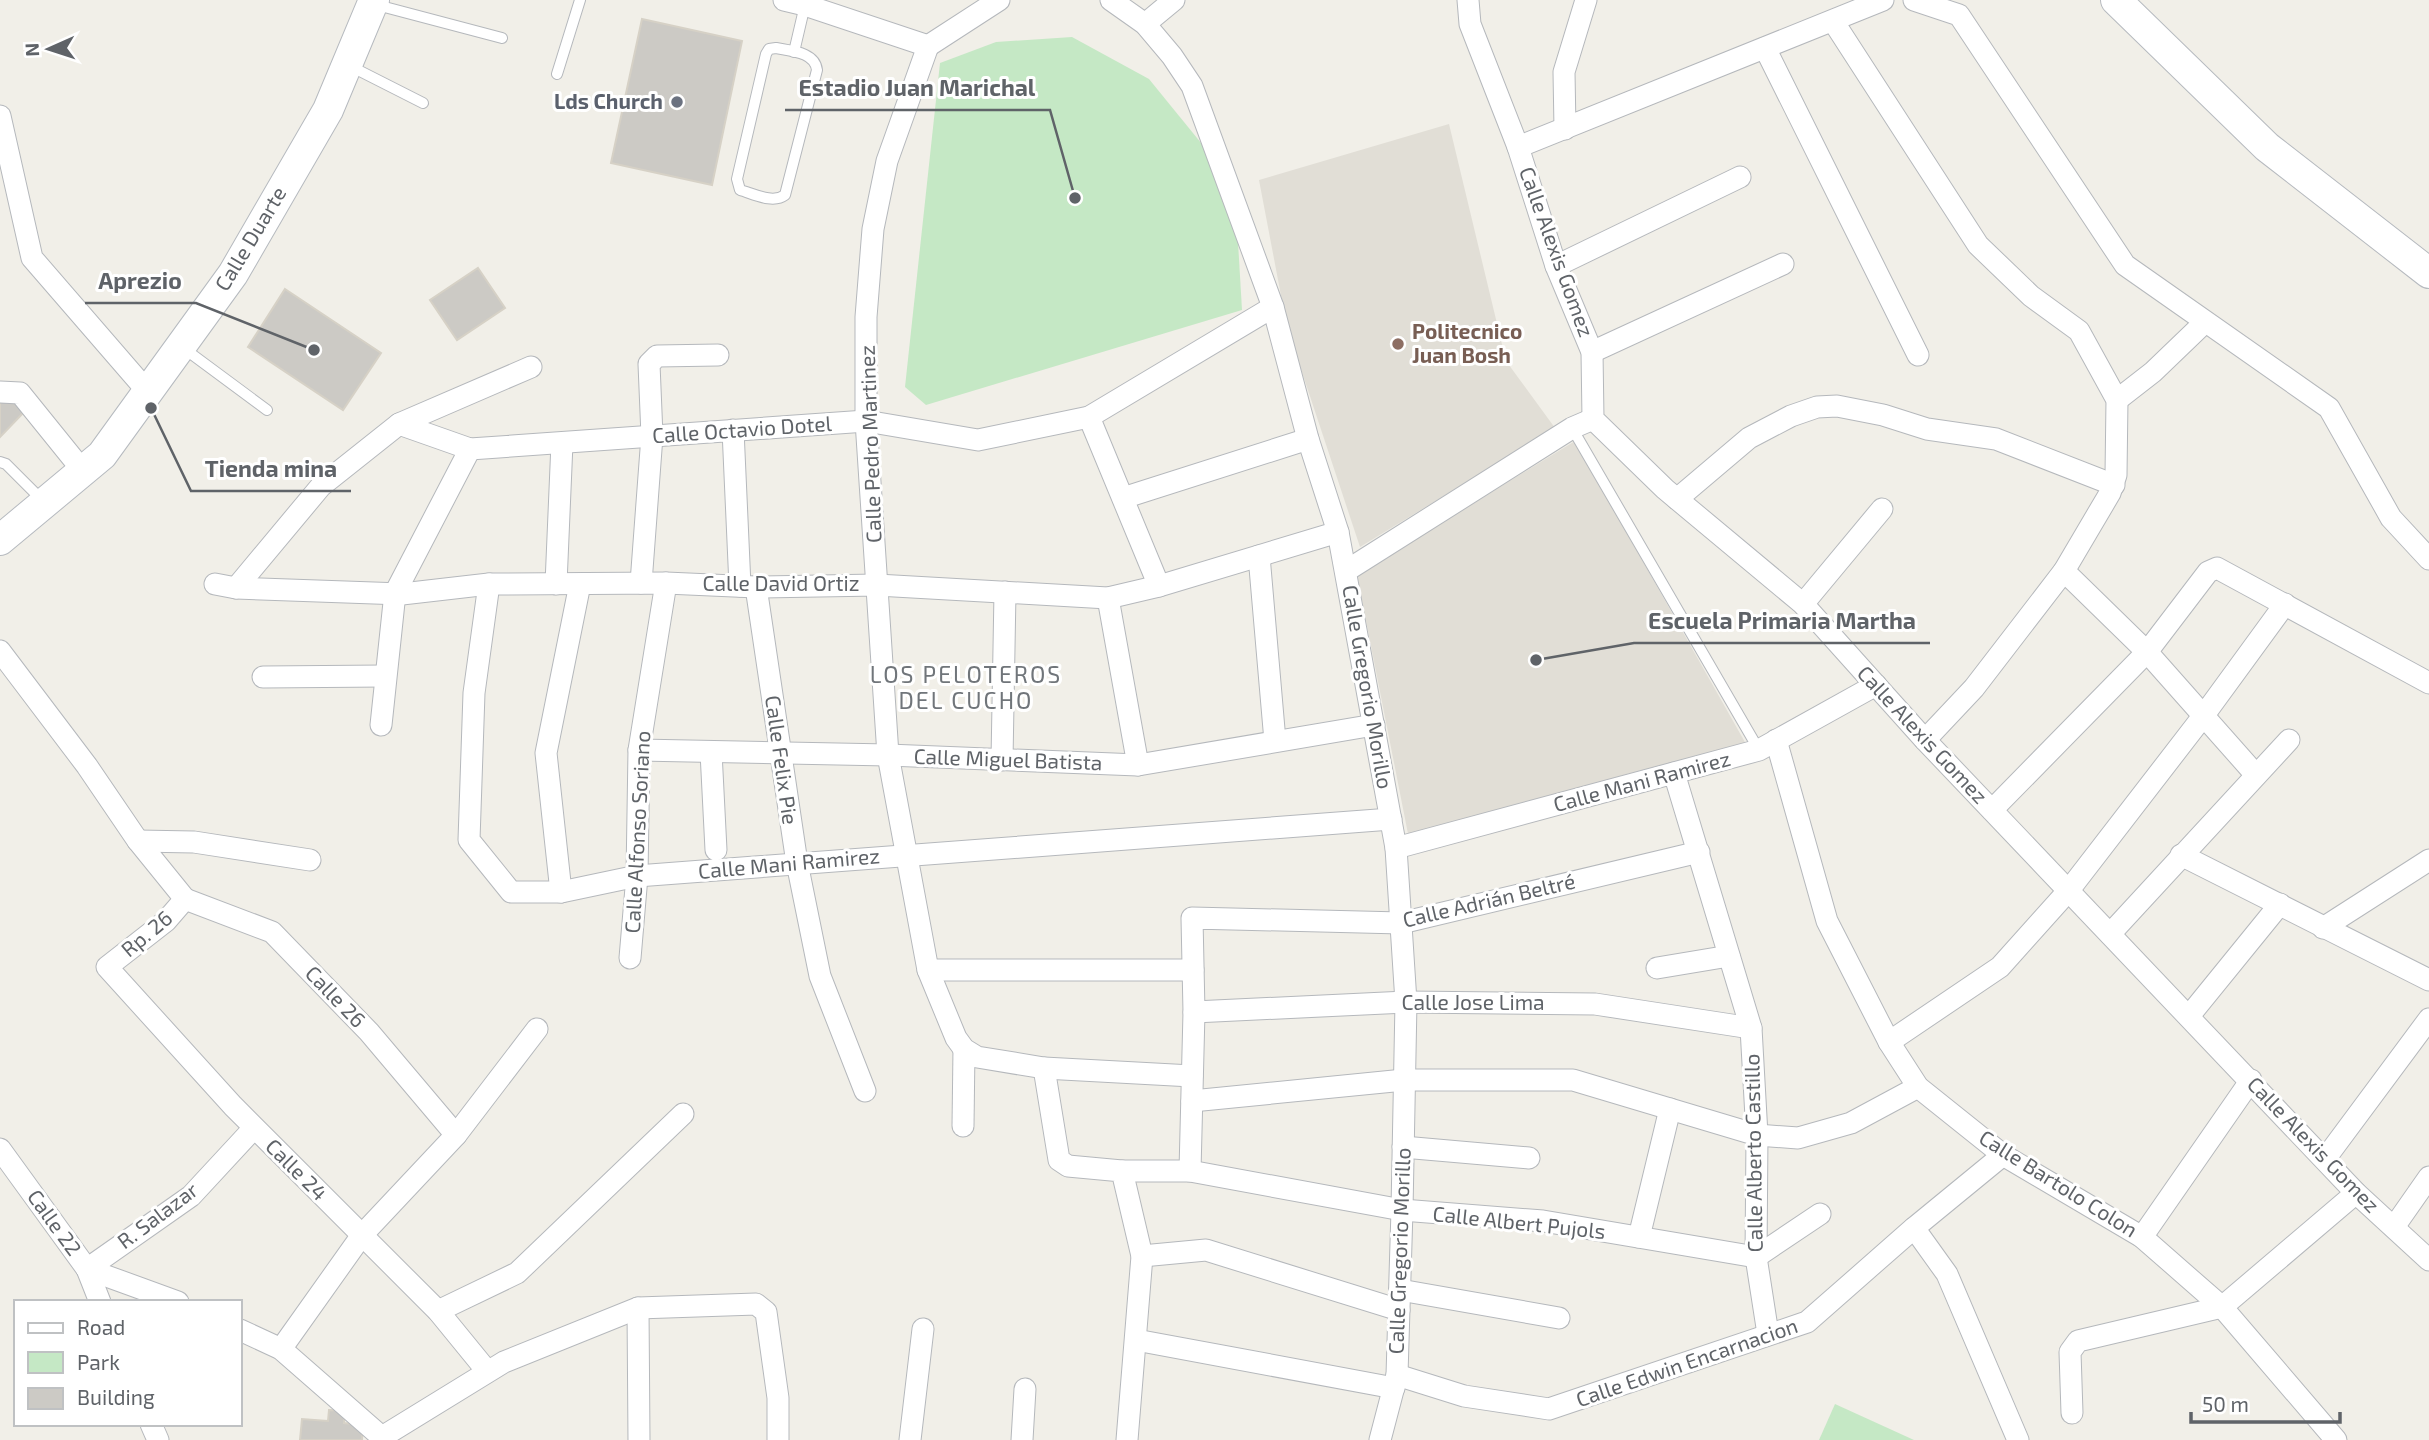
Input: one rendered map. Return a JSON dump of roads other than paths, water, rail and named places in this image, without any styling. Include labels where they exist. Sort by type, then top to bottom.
[{"type":"street","points":[[800,2],[928,47],[999,0]]},
{"type":"street","name":"Calle Gregorio Morillo","points":[[1111,0],[1145,23],[1192,86],[1273,307],[1308,439],[1338,532],[1346,571],[1396,848],[1406,1002],[1395,1382],[1382,1435]]},
{"type":"street","points":[[1145,23],[1174,0]]},
{"type":"street","name":"Calle Alexis Gomez","points":[[1468,0],[1470,24],[1518,147],[1556,266],[1592,352],[1593,419],[1677,499],[1803,604],[1925,740],[2356,1193],[2429,1260]]},
{"type":"street","points":[[1565,130],[1564,72],[1586,0]]},
{"type":"street","points":[[1518,147],[1884,0]]},
{"type":"street","points":[[1914,0],[1960,7],[2116,256],[2124,265],[2204,323],[2329,408],[2391,518],[2429,559]]},
{"type":"street","points":[[2116,0],[2267,147],[2429,273]]},
{"type":"street","name":"Calle Duarte","points":[[0,540],[102,455],[233,274],[328,110],[373,2]]},
{"type":"street","points":[[1833,21],[1978,245],[2031,296],[2079,331],[2117,400],[2114,485],[2064,571],[1974,688],[1925,740]]},
{"type":"street","name":"Calle Pedro Martinez","points":[[928,47],[887,161],[873,229],[866,317],[866,421],[888,755],[928,970],[956,1038],[964,1049]]},
{"type":"street","points":[[1765,48],[1918,355]]},
{"type":"street","points":[[0,116],[32,258],[148,392]]},
{"type":"street","points":[[1556,266],[1740,177]]},
{"type":"street","points":[[1592,352],[1783,264]]},
{"type":"street","name":"Calle Octavio Dotel","points":[[470,449],[866,421],[978,440],[1089,417],[1273,307]]},
{"type":"street","points":[[2117,400],[2153,372],[2204,323]]},
{"type":"street","points":[[641,583],[652,436],[649,363],[657,356],[718,355]]},
{"type":"street","points":[[236,588],[321,486],[399,424],[531,368]]},
{"type":"street","points":[[0,392],[20,393],[83,471]]},
{"type":"street","points":[[1677,499],[1749,438],[1791,416],[1817,407],[1837,406],[1883,415],[1927,429],[1996,439],[2114,485]]},
{"type":"street","points":[[1089,417],[1158,586]]},
{"type":"street","points":[[1346,571],[1572,428],[1593,419]]},
{"type":"street","points":[[381,725],[396,593],[470,449],[399,424]]},
{"type":"street","name":"Calle Felix Pie","points":[[733,430],[748,587],[797,863],[820,976],[865,1091]]},
{"type":"street","points":[[1123,498],[1308,439]]},
{"type":"street","points":[[556,584],[562,443]]},
{"type":"street","points":[[1803,604],[1882,509]]},
{"type":"street","name":"Calle David Ortiz","points":[[215,584],[236,588],[396,593],[489,584],[666,583],[748,587],[877,585],[1108,598],[1158,586],[1338,532]]},
{"type":"street","points":[[1259,555],[1275,741]]},
{"type":"street","points":[[1992,810],[2147,652],[2208,572],[2217,568],[2429,683]]},
{"type":"street","points":[[2064,571],[2147,652],[2256,775]]},
{"type":"street","name":"Calle Alfonso Soriano","points":[[630,958],[638,876],[639,750],[666,583]]},
{"type":"street","name":"Calle Mani Ramirez","points":[[489,584],[474,693],[469,840],[511,892],[561,892],[638,876],[1391,819]]},
{"type":"street","points":[[561,892],[546,753],[580,584]]},
{"type":"street","points":[[1002,760],[1005,592]]},
{"type":"street","points":[[1108,598],[1138,765]]},
{"type":"street","points":[[1889,1042],[2000,967],[2068,890],[2204,715],[2285,604]]},
{"type":"street","points":[[0,651],[87,766],[138,841],[185,899]]},
{"type":"street","points":[[263,677],[385,676]]},
{"type":"street","name":"Calle Mani Ramirez","points":[[1396,848],[1768,745],[1876,685]]},
{"type":"street","name":"Calle Miguel Batista","points":[[639,750],[888,755],[1138,765],[1374,724]]},
{"type":"street","points":[[2110,934],[2289,740]]},
{"type":"street","name":"Calle Bartolo Colon","points":[[1768,745],[1827,921],[1889,1042],[1918,1087],[2003,1154],[2142,1237],[2222,1307],[2336,1440]]},
{"type":"street","points":[[710,752],[716,850]]},
{"type":"street","name":"Calle Alberto Castillo","points":[[1674,773],[1751,1028],[1757,1135],[1756,1257],[1768,1334]]},
{"type":"street","points":[[138,841],[194,842],[310,860]]},
{"type":"street","name":"Calle Adrián Beltré","points":[[1193,970],[1192,918],[1401,923],[1699,852]]},
{"type":"street","points":[[2181,855],[2429,980]]},
{"type":"street","points":[[2323,928],[2429,860]]},
{"type":"street","name":"Rp. 26","points":[[107,967],[166,921],[185,899]]},
{"type":"street","name":"Calle 26","points":[[185,899],[272,933],[369,1032],[456,1135]]},
{"type":"street","points":[[2189,1016],[2280,904]]},
{"type":"street","points":[[1657,968],[1729,956]]},
{"type":"street","name":"Calle 24","points":[[107,967],[254,1128],[438,1311],[486,1371]]},
{"type":"street","points":[[928,970],[1193,970],[1190,1171]]},
{"type":"street","name":"Calle Jose Lima","points":[[1194,1012],[1406,1002],[1595,1004],[1751,1028]]},
{"type":"street","points":[[2325,1159],[2429,1019]]},
{"type":"street","points":[[281,1349],[362,1236],[456,1135],[537,1029]]},
{"type":"street","points":[[964,1049],[977,1057],[1044,1068],[1192,1076]]},
{"type":"street","points":[[963,1126],[964,1049]]},
{"type":"street","name":"Calle Albert Pujols","points":[[1044,1068],[1059,1160],[1068,1166],[1122,1171],[1190,1171],[1402,1210],[1543,1221],[1756,1257]]},
{"type":"street","points":[[1192,1101],[1404,1080],[1573,1080],[1757,1135],[1798,1138],[1851,1123],[1918,1087]]},
{"type":"street","points":[[2142,1237],[2251,1080]]},
{"type":"street","points":[[1639,1237],[1670,1109]]},
{"type":"street","points":[[438,1311],[517,1273],[684,1114]]},
{"type":"street","name":"R. Salazar","points":[[87,1269],[191,1196],[254,1128]]},
{"type":"street","points":[[1403,1147],[1528,1158]]},
{"type":"street","name":"Calle 22","points":[[0,1149],[87,1269],[99,1300]]},
{"type":"street","name":"Calle Edwin Encarnacion","points":[[1136,1340],[1549,1409],[1807,1322],[2003,1154]]},
{"type":"street","points":[[1122,1171],[1142,1256],[1127,1440]]},
{"type":"street","points":[[2394,1227],[2429,1177]]},
{"type":"street","points":[[2072,1413],[2070,1352],[2078,1341],[2222,1307],[2356,1193]]},
{"type":"street","points":[[1756,1257],[1820,1214]]},
{"type":"street","points":[[1914,1228],[1947,1274],[2018,1440]]},
{"type":"street","points":[[1142,1256],[1206,1250],[1399,1300],[1559,1318]]},
{"type":"street","points":[[87,1269],[172,1300]]},
{"type":"street","points":[[242,1331],[281,1349],[383,1438],[486,1371],[638,1308],[756,1304],[766,1311],[778,1398],[778,1440]]},
{"type":"street","points":[[638,1308],[639,1440]]},
{"type":"street","points":[[910,1440],[923,1329]]},
{"type":"street","points":[[1022,1440],[1025,1389]]},
{"type":"lane","points":[[557,74],[580,0]]},
{"type":"lane","points":[[373,2],[502,38]]},
{"type":"lane","points":[[794,52],[800,2]]},
{"type":"lane","points":[[776,48],[794,52],[812,58],[817,70],[785,195],[773,199],[740,190],[737,179],[766,54],[776,48]]},
{"type":"lane","points":[[347,65],[423,103]]},
{"type":"lane","points":[[181,346],[267,410]]},
{"type":"lane","points":[[1572,428],[1768,745]]},
{"type":"lane","points":[[0,462],[6,464],[46,504]]},
{"type":"place","name":"Lds Church","points":[[677,102]]},
{"type":"place","name":"Estadio Juan Marichal","points":[[1075,198]]},
{"type":"place","name":"Politecnico Juan Bosh","points":[[1398,344]]},
{"type":"place","name":"Aprezio","points":[[314,350]]},
{"type":"place","name":"Tienda mina","points":[[151,408]]},
{"type":"place","name":"Escuela Primaria Martha","points":[[1536,660]]},
{"type":"district","name":"LOS PELOTEROS DEL CUCHO","points":[[966,688]]}]
